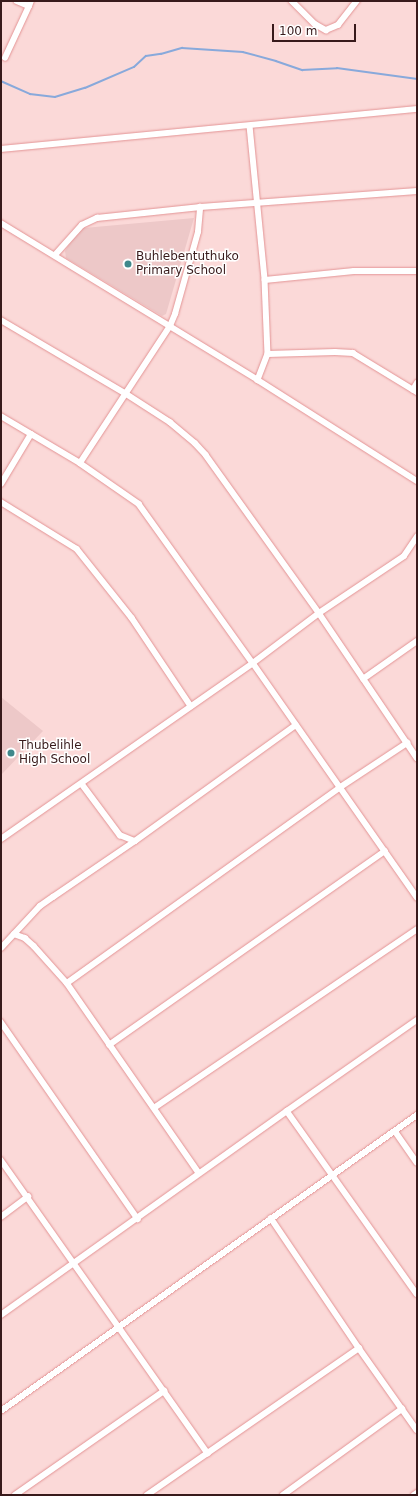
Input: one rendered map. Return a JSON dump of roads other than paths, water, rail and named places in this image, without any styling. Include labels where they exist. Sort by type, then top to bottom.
[{"type":"street","points":[[5,58],[30,3],[17,1]]},
{"type":"street","points":[[292,1],[315,24],[326,30],[338,24],[357,1]]},
{"type":"street","points":[[1,149],[417,109]]},
{"type":"street","points":[[250,126],[265,280],[268,354],[258,380]]},
{"type":"street","points":[[55,255],[76,230],[90,220],[200,207],[417,191]]},
{"type":"street","points":[[80,462],[170,326],[175,314],[198,232],[200,207]]},
{"type":"street","points":[[1,223],[258,380],[417,481]]},
{"type":"street","points":[[265,280],[354,271],[417,271]]},
{"type":"street","points":[[1,320],[125,393],[170,422],[186,435],[206,455],[319,614],[417,758]]},
{"type":"street","points":[[268,354],[348,352],[360,356],[415,391],[417,383]]},
{"type":"street","points":[[1,416],[80,462],[139,504],[253,663],[417,897]]},
{"type":"street","points":[[1,484],[31,434]]},
{"type":"street","points":[[1,502],[77,549],[132,618],[191,706]]},
{"type":"street","points":[[1,830],[3,838],[82,784],[253,663],[319,614],[404,556],[417,537]]},
{"type":"street","points":[[363,679],[417,641]]},
{"type":"street","points":[[1,948],[40,906],[53,896],[135,841],[296,725]]},
{"type":"street","points":[[67,983],[340,788],[407,743]]},
{"type":"street","points":[[82,784],[120,835],[135,841]]},
{"type":"street","points":[[109,1045],[385,851]]},
{"type":"street","points":[[154,1108],[417,928]]},
{"type":"street","points":[[14,934],[25,938],[34,946],[67,983],[199,1173]]},
{"type":"street","points":[[1,1316],[73,1263],[138,1219],[199,1173],[286,1111],[417,1020]]},
{"type":"street","points":[[1,1022],[138,1219]]},
{"type":"street","points":[[286,1111],[417,1294]]},
{"type":"street","points":[[1,1410],[331,1175],[417,1116]]},
{"type":"street","points":[[395,1130],[417,1162]]},
{"type":"street","points":[[1,1160],[208,1452]]},
{"type":"street","points":[[1,1217],[28,1198]]},
{"type":"street","points":[[271,1218],[359,1348],[417,1430]]},
{"type":"street","points":[[147,1495],[359,1348]]},
{"type":"street","points":[[15,1495],[164,1391]]},
{"type":"street","points":[[283,1495],[402,1409]]},
{"type":"waterway","points":[[1,81],[30,94],[55,97],[85,88],[134,67],[146,56],[161,54],[182,48],[243,52],[302,70],[337,68],[417,79]]},
{"type":"place","name":"Buhlebentuthuko Primary School","points":[[128,264]]},
{"type":"place","name":"Thubelihle High School","points":[[11,753]]}]
